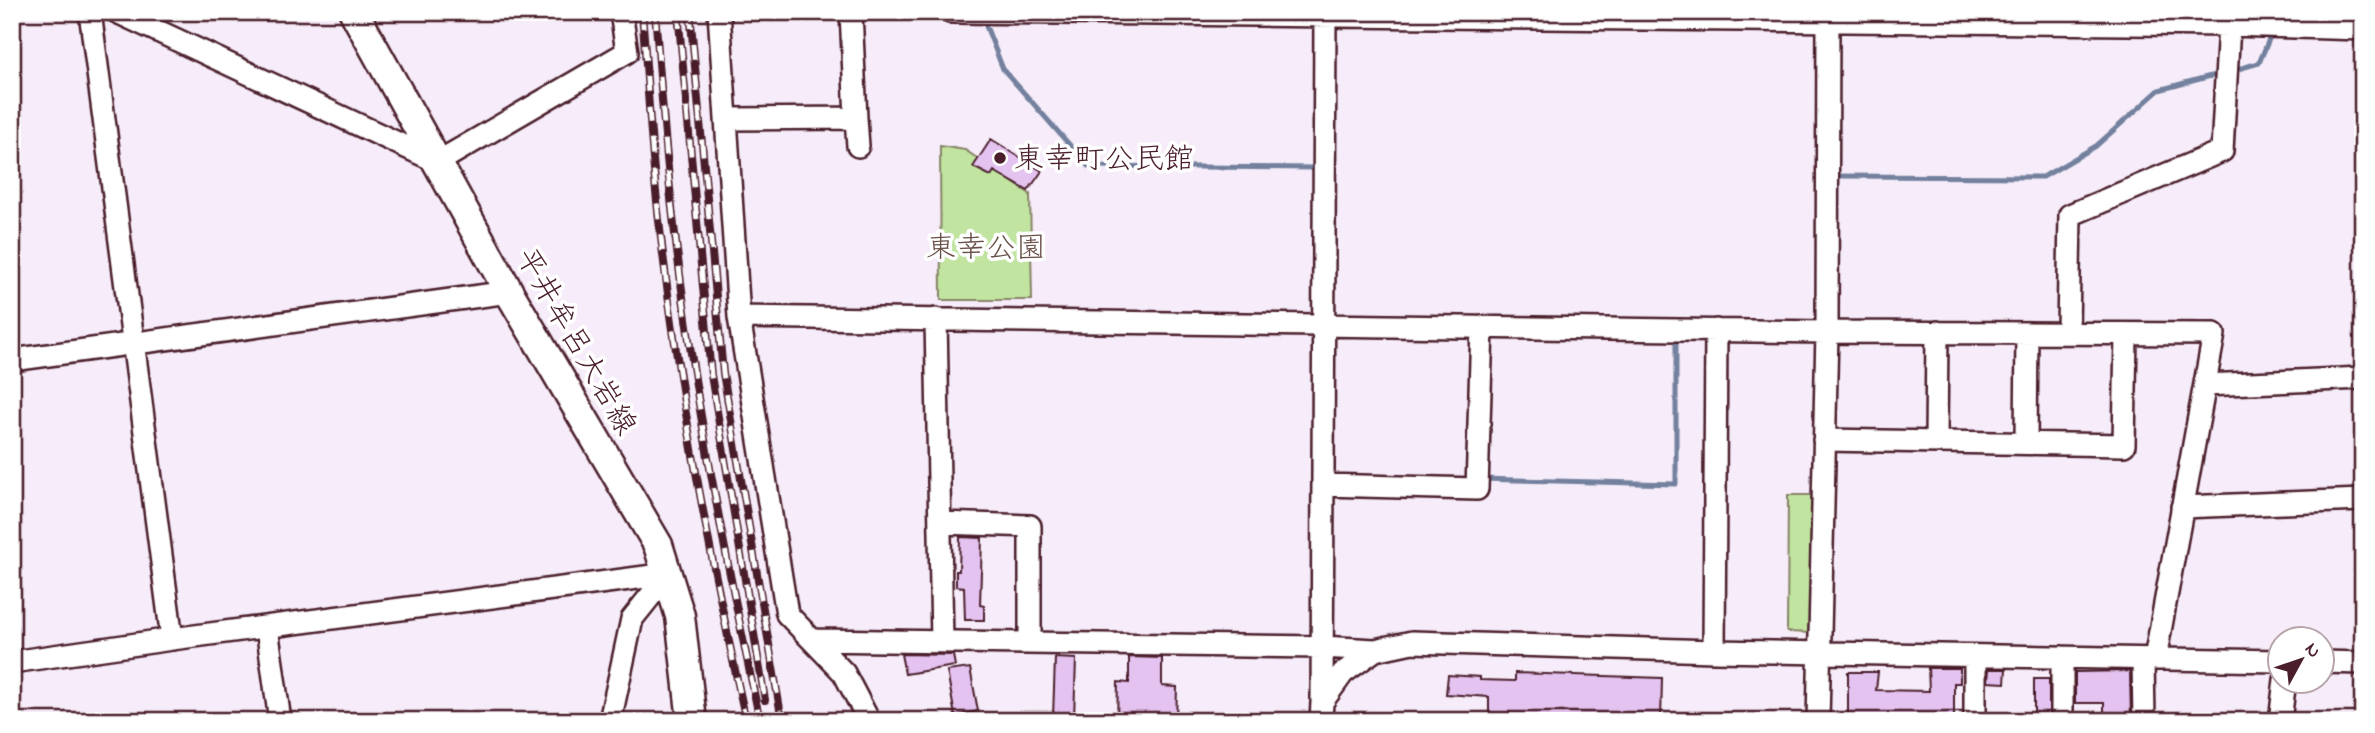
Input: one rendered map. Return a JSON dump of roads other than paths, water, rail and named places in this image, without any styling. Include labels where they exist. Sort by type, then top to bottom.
[{"type":"main road","name":"平井牟呂大岩線","points":[[354,12],[509,292],[658,545],[680,617],[692,721]]},
{"type":"street","points":[[90,12],[172,639]]},
{"type":"street","points":[[117,12],[438,162],[627,52],[621,12]]},
{"type":"street","points":[[719,12],[740,317],[787,614],[844,673],[869,721]]},
{"type":"street","points":[[851,12],[858,146]]},
{"type":"street","points":[[950,12],[1894,17],[2363,29]]},
{"type":"street","points":[[1322,711],[1325,14]]},
{"type":"street","points":[[1818,721],[1827,332],[1828,17]]},
{"type":"street","points":[[2068,333],[2070,215],[2221,150],[2229,25]]},
{"type":"street","points":[[726,119],[856,118]]},
{"type":"street","points":[[12,360],[509,292]]},
{"type":"street","points":[[740,317],[1827,332],[2214,334],[2182,507],[2149,659],[2144,721]]},
{"type":"street","points":[[936,319],[942,642]]},
{"type":"street","points":[[1322,485],[1477,489],[1482,327]]},
{"type":"street","points":[[1714,651],[1716,330]]},
{"type":"street","points":[[1936,442],[1937,332]]},
{"type":"street","points":[[2026,443],[2027,333]]},
{"type":"street","points":[[1824,440],[2124,445],[2126,334]]},
{"type":"street","points":[[2205,385],[2363,378]]},
{"type":"street","points":[[2182,507],[2363,499]]},
{"type":"street","points":[[940,523],[1030,526],[1030,643]]},
{"type":"street","points":[[12,662],[668,574]]},
{"type":"street","points":[[611,721],[632,618],[668,574]]},
{"type":"street","points":[[267,628],[280,721]]},
{"type":"street","points":[[814,640],[1375,650],[1412,642],[1714,651],[2266,661]]},
{"type":"street","points":[[1322,711],[1343,673],[1375,650]]},
{"type":"street","points":[[1975,656],[1975,721]]},
{"type":"street","points":[[2062,657],[2062,721]]},
{"type":"street","points":[[2336,662],[2363,663]]},
{"type":"street","points":[[2280,721],[2283,694]]},
{"type":"waterway","points":[[982,16],[1003,69],[1088,166],[1320,168]]},
{"type":"waterway","points":[[2231,71],[2259,63],[2272,32]]},
{"type":"waterway","points":[[1833,176],[2043,177],[2096,146],[2159,90],[2222,73]]},
{"type":"waterway","points":[[1480,479],[1676,484],[1676,338],[1679,338]]},
{"type":"railway","points":[[642,12],[656,192],[672,325],[718,590],[746,721]]},
{"type":"railway","points":[[655,12],[672,207],[701,418],[760,721]]},
{"type":"railway","points":[[678,12],[711,375],[765,700]]},
{"type":"railway","points":[[690,12],[723,373],[782,721]]},
{"type":"place","name":"東幸町公民館","points":[[1000,158]]},
{"type":"park label","name":"東幸公園","points":[[986,247]]}]
